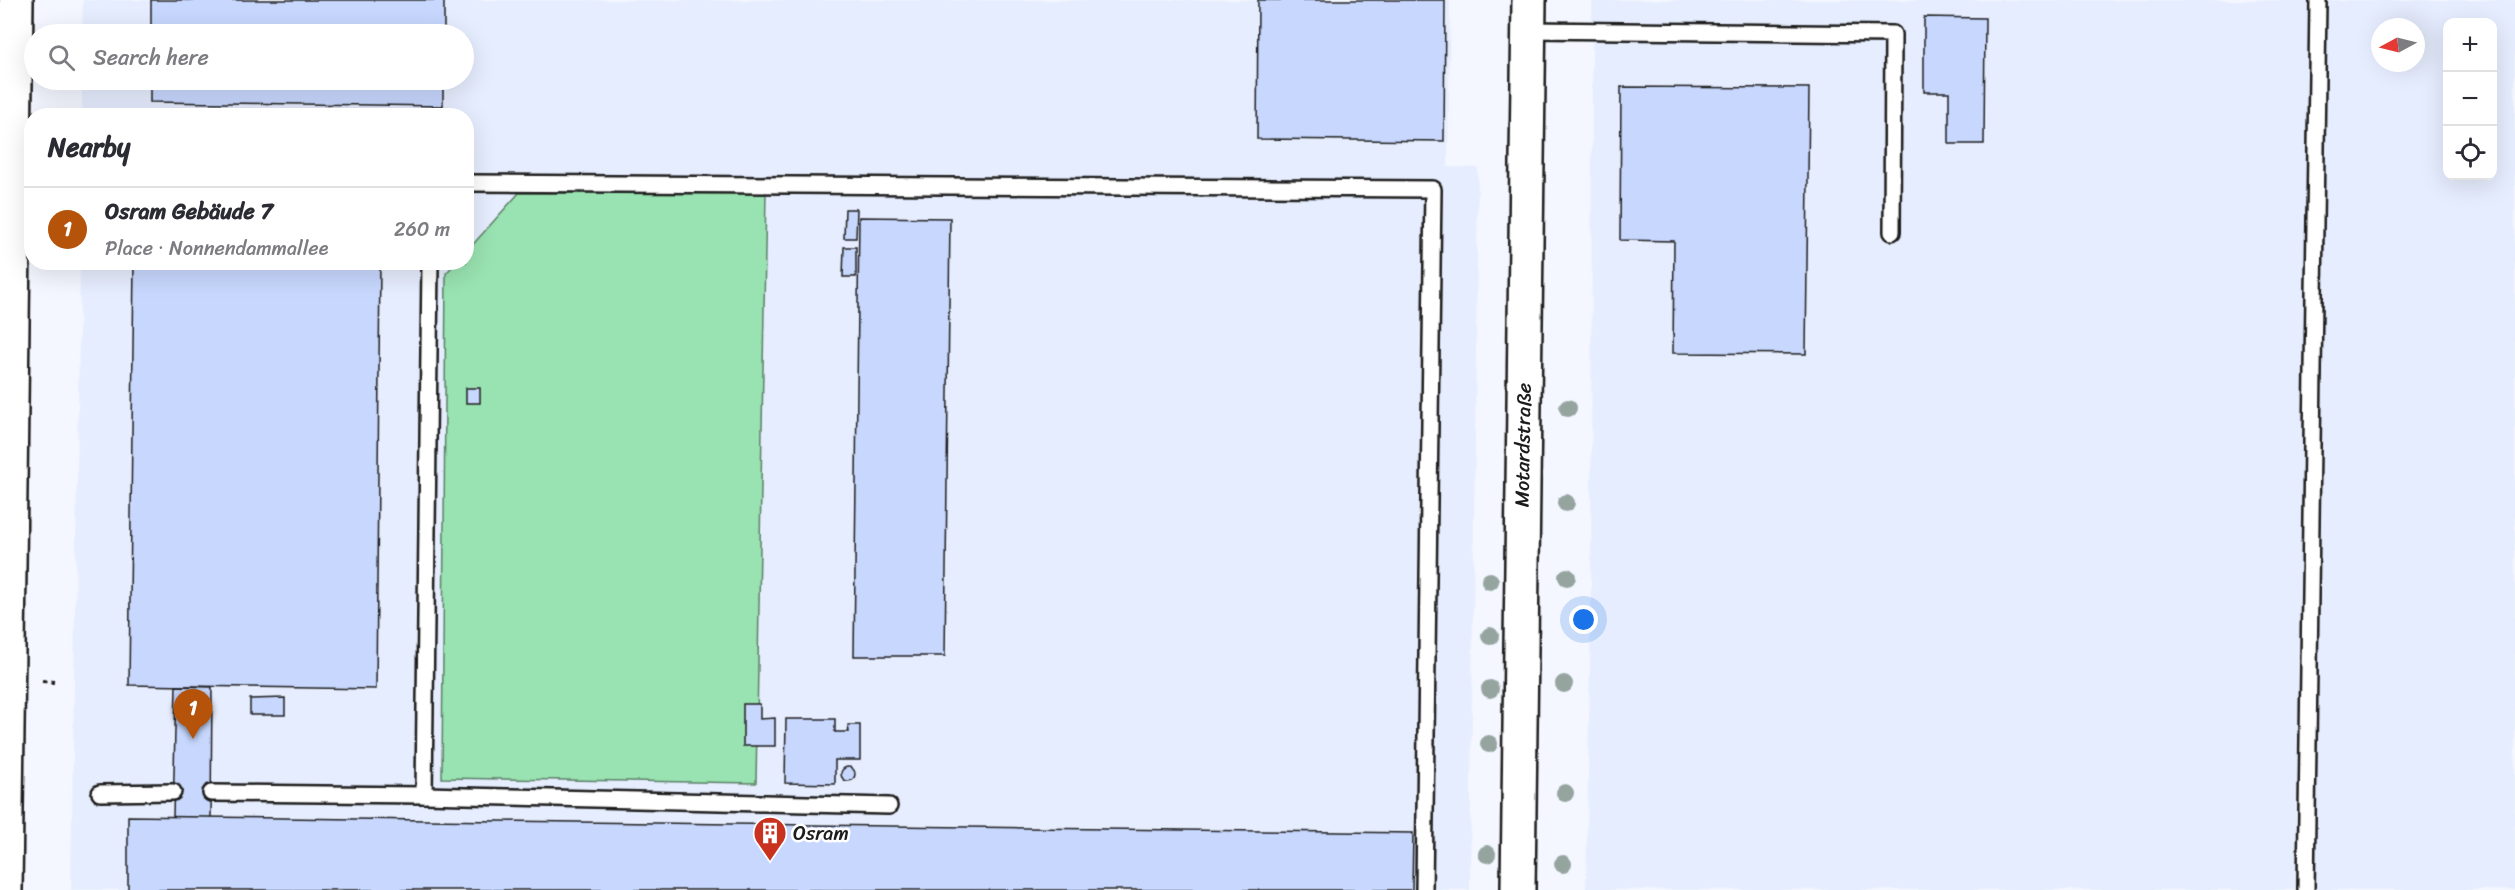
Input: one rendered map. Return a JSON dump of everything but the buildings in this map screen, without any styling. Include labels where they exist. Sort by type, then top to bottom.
[{"type":"main road","points":[[5,890],[3,736],[23,180],[16,0]]},
{"type":"main road","name":"Motardstraße","points":[[1518,890],[1529,15]]},
{"type":"lane","points":[[2306,890],[2318,0]]},
{"type":"lane","points":[[1529,15],[1893,34],[1892,231]]},
{"type":"lane","points":[[474,183],[1432,189],[1424,890]]},
{"type":"lane","points":[[424,795],[430,270]]},
{"type":"lane","points":[[100,793],[174,792]]},
{"type":"lane","points":[[211,793],[424,795],[889,806]]},
{"type":"shaded area","points":[[83,0],[1450,0],[1448,167],[1478,168],[1470,890],[71,890],[80,270],[474,270],[474,108],[82,108],[82,90],[474,90],[474,24],[82,24]]},
{"type":"shaded area","points":[[1592,0],[2515,0],[2515,890],[1586,890],[1591,607]]},
{"type":"green space","points":[[766,191],[756,783],[442,778],[446,273],[449,270],[474,270],[474,243],[519,193]]},
{"type":"place","name":"Osram Gebäude 7","points":[[193,739]]},
{"type":"place","name":"Osram","points":[[770,862]]}]
